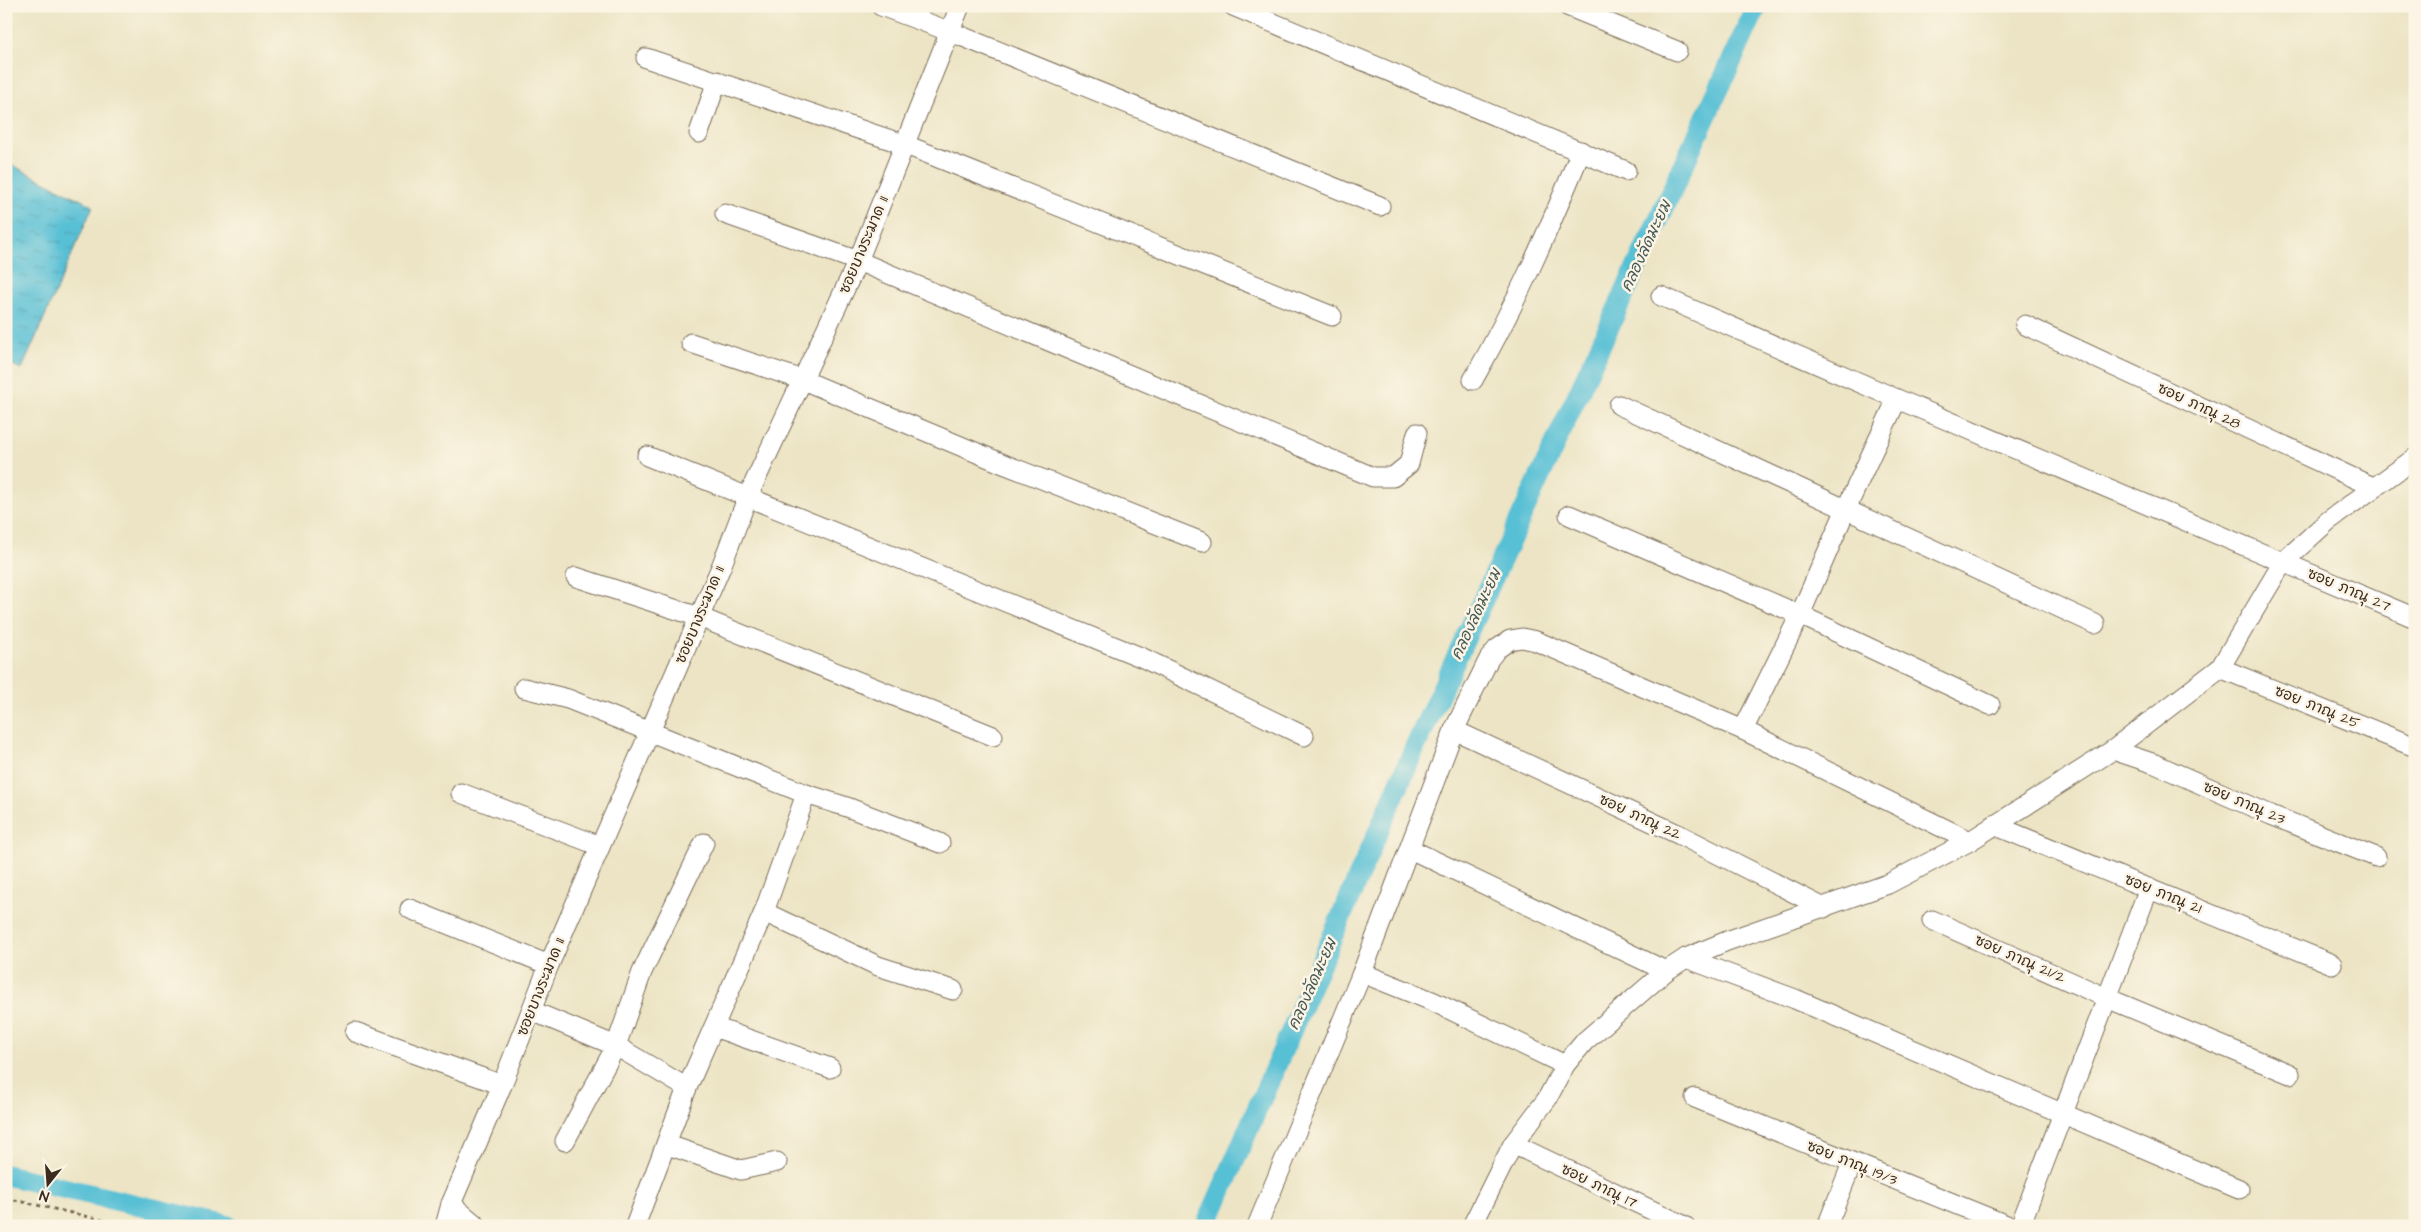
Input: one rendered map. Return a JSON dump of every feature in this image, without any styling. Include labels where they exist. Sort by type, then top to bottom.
[{"type":"street","points":[[881,6],[951,32],[1380,206]]},
{"type":"street","name":"ซอยบางระมาด 11","points":[[445,1226],[452,1204],[502,1085],[549,965],[651,732],[748,496],[804,380],[858,261],[960,6]]},
{"type":"street","points":[[1234,6],[1626,171]]},
{"type":"street","points":[[1567,6],[1677,51]]},
{"type":"street","points":[[646,58],[717,80],[906,145],[1332,316]]},
{"type":"street","points":[[699,133],[717,80]]},
{"type":"street","points":[[1473,380],[1509,317],[1545,241],[1581,151]]},
{"type":"street","points":[[725,214],[858,261],[1373,477],[1393,477],[1408,464],[1417,433]]},
{"type":"street","name":"ซอย ภาณุ 27","points":[[1661,296],[1897,399],[2415,618]]},
{"type":"street","name":"ซอย ภาณุ 28","points":[[2025,326],[2373,487]]},
{"type":"street","points":[[691,343],[804,380],[1006,465],[1202,542]]},
{"type":"street","points":[[1743,730],[1800,615],[1846,508],[1897,399]]},
{"type":"street","points":[[1619,405],[2095,624]]},
{"type":"street","points":[[647,456],[1143,658],[1304,736]]},
{"type":"street","points":[[1472,1226],[1513,1144],[1547,1099],[1565,1065],[1585,1041],[1666,971],[1686,958],[1888,884],[1970,841],[2113,750],[2220,668],[2283,562],[2328,521],[2373,487],[2413,461]]},
{"type":"street","points":[[1569,515],[1800,615],[1990,705]]},
{"type":"street","points":[[576,577],[699,618],[993,736]]},
{"type":"street","points":[[1257,1226],[1362,973],[1454,730],[1489,659],[1497,649],[1510,640],[1522,638],[1536,641],[1743,730],[1970,841]]},
{"type":"street","name":"ซอย ภาณุ 25","points":[[2220,668],[2415,747]]},
{"type":"street","points":[[524,688],[568,699],[806,794],[847,807],[940,843]]},
{"type":"street","name":"ซอย ภาณุ 22","points":[[1454,730],[1680,835],[1824,908]]},
{"type":"street","name":"ซอย ภาณุ 23","points":[[2113,750],[2155,764],[2271,815],[2376,857]]},
{"type":"street","points":[[461,793],[600,846]]},
{"type":"street","points":[[635,1226],[668,1145],[687,1088],[764,912],[806,794]]},
{"type":"street","name":"ซอย ภาณุ 21","points":[[1994,825],[2332,964]]},
{"type":"street","points":[[565,1141],[616,1046],[642,972],[704,843]]},
{"type":"street","points":[[1410,849],[1666,971]]},
{"type":"street","points":[[2020,1226],[2149,888]]},
{"type":"street","points":[[410,909],[549,965]]},
{"type":"street","points":[[764,912],[878,966],[953,990]]},
{"type":"street","name":"ซอย ภาณุ 21/2","points":[[1932,920],[2107,998],[2290,1074]]},
{"type":"street","points":[[1686,958],[1795,999],[2239,1188]]},
{"type":"street","points":[[1362,973],[1432,1002],[1565,1065]]},
{"type":"street","points":[[532,1011],[616,1046],[687,1088]]},
{"type":"street","points":[[714,1027],[830,1068]]},
{"type":"street","points":[[355,1032],[502,1085]]},
{"type":"street","name":"ซอย ภาณุ 19/3","points":[[1695,1098],[2009,1226]]},
{"type":"street","name":"ซอย ภาณุ 17","points":[[1513,1144],[1653,1220],[1685,1226]]},
{"type":"street","points":[[668,1145],[742,1170],[777,1162]]},
{"type":"street","points":[[1827,1226],[1852,1163]]},
{"type":"street","points":[[452,1204],[478,1226]]},
{"type":"path","points":[[6,1198],[128,1226]]},
{"type":"water","points":[[6,162],[93,206],[22,369],[6,362]]},
{"type":"waterway","name":"คลองลัดมะยม","points":[[1206,1226],[1416,745],[1757,6]]},
{"type":"waterway","points":[[6,1175],[228,1226]]}]
